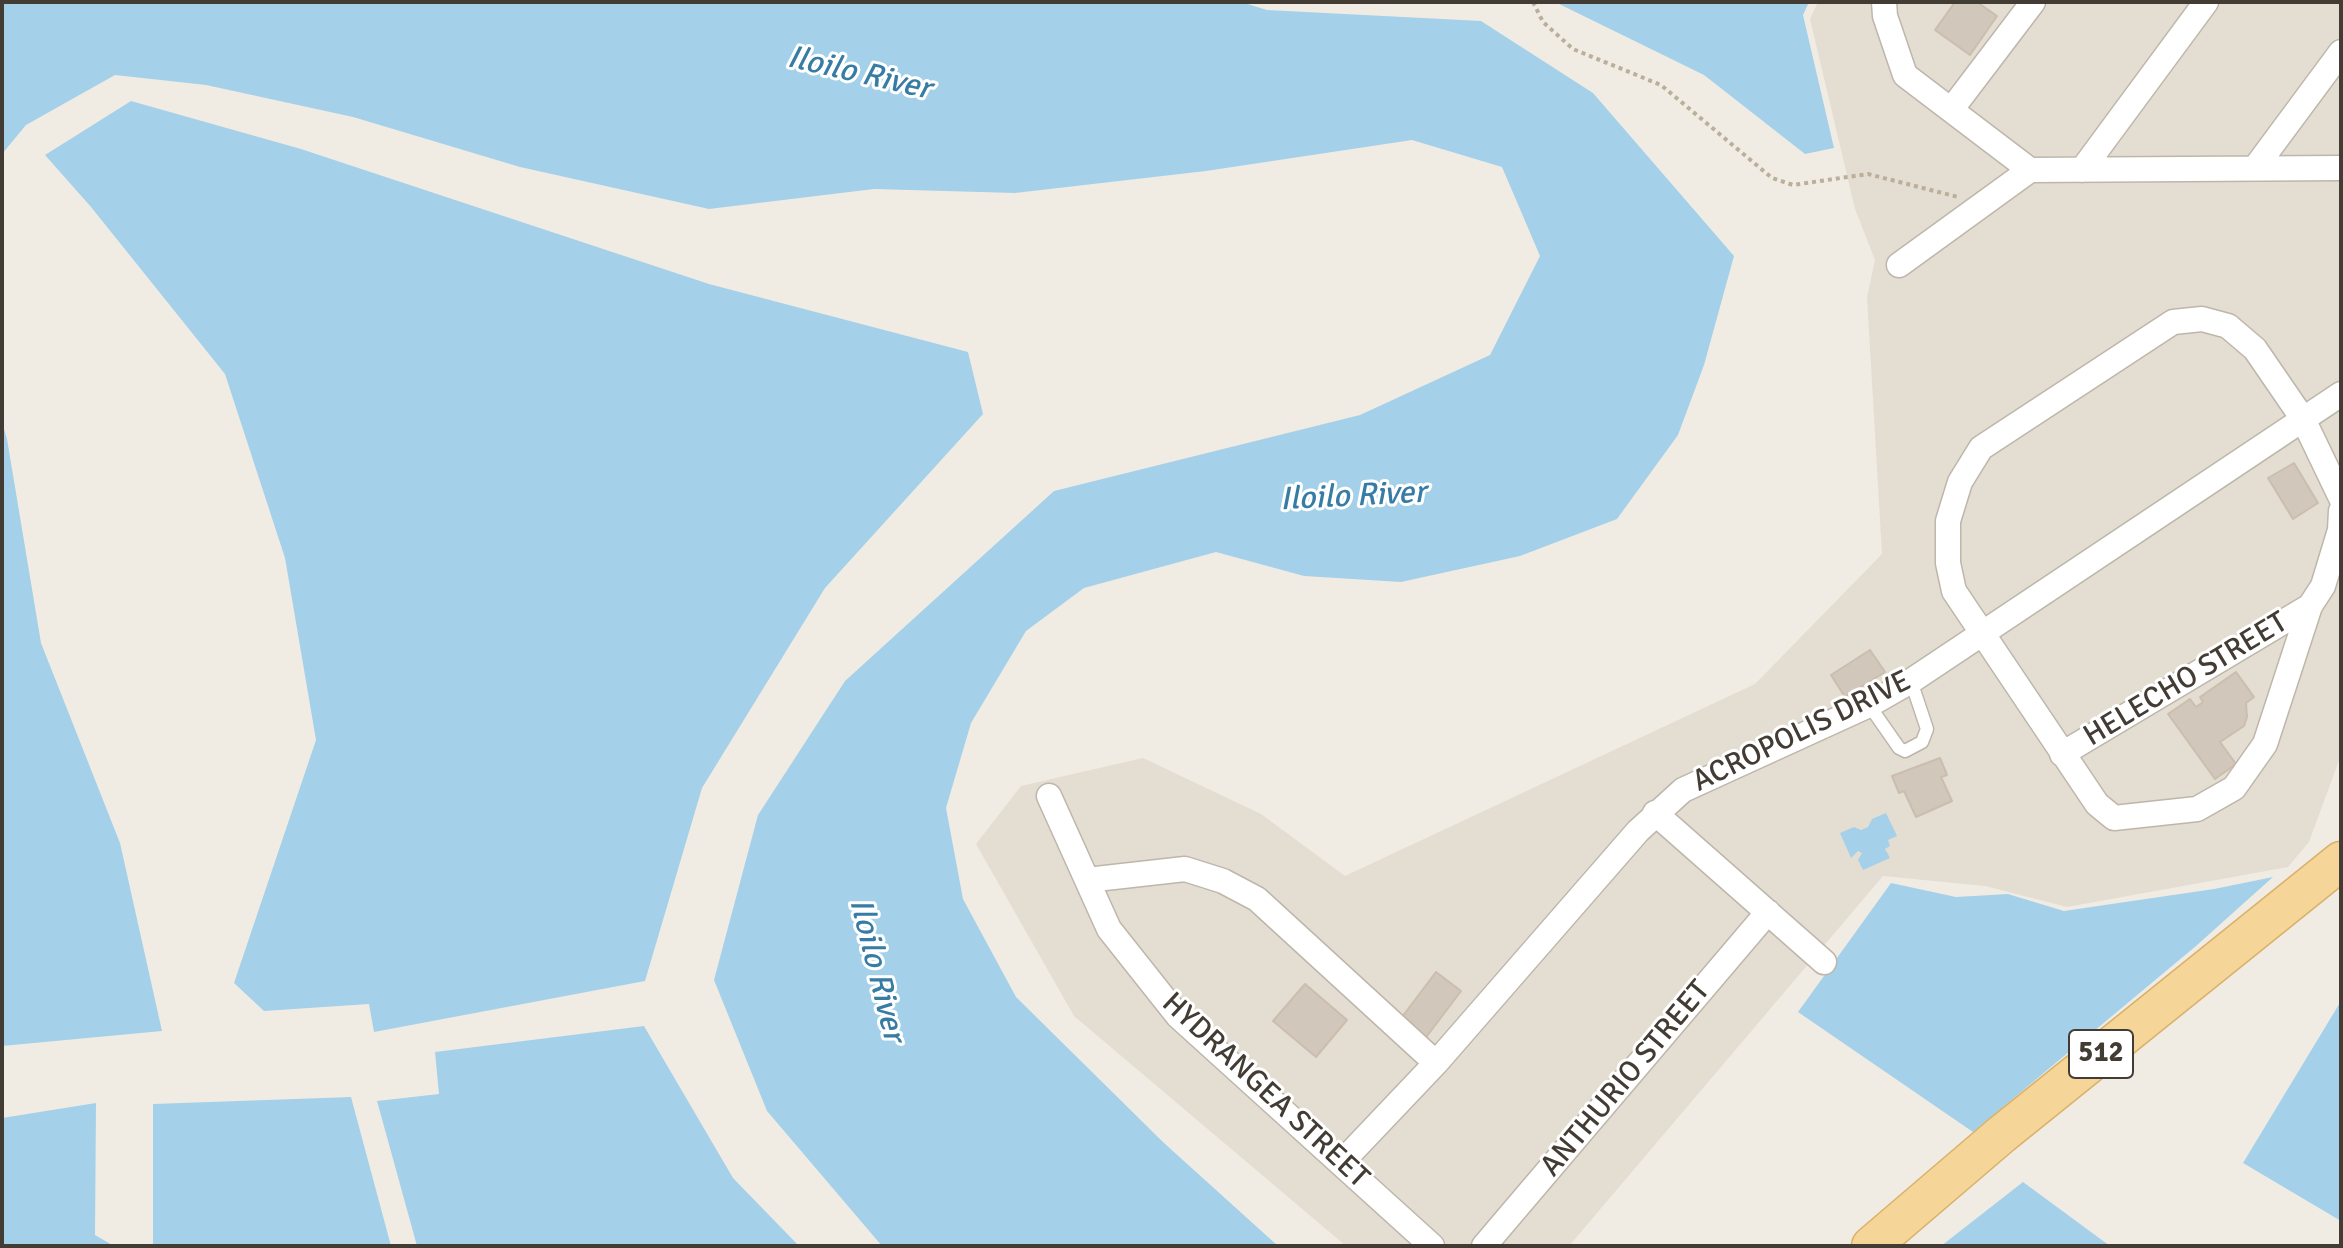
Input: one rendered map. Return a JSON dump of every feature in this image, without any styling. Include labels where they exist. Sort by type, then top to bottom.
[{"type":"main road","name":"512","points":[[1871,1246],[2002,1134],[2341,861]]},
{"type":"street","points":[[1884,2],[1885,16],[1905,75],[2030,170]]},
{"type":"street","points":[[1951,110],[2033,2]]},
{"type":"street","points":[[2082,170],[2206,2]]},
{"type":"street","points":[[2255,168],[2341,52]]},
{"type":"street","points":[[1899,265],[2030,170],[2341,168]]},
{"type":"street","points":[[2341,498],[2303,419],[2255,349],[2228,326],[2202,319],[2173,322],[1981,448],[1960,482],[1948,521],[1948,563],[1954,591],[1981,635],[2097,804],[2114,818],[2197,809],[2234,788],[2265,744],[2310,606],[2323,586],[2340,530],[2341,511]]},
{"type":"street","name":"ACROPOLIS DRIVE","points":[[1342,1162],[1436,1063],[1655,813],[1683,790],[1869,705],[1911,681],[2341,394]]},
{"type":"street","name":"HELECHO STREET","points":[[2062,754],[2310,606]]},
{"type":"street","name":"HYDRANGEA STREET","points":[[1049,796],[1109,929],[1178,1016],[1432,1246]]},
{"type":"street","points":[[1655,813],[1824,962]]},
{"type":"street","points":[[1087,880],[1185,869],[1223,881],[1257,899],[1436,1063]]},
{"type":"street","name":"ANTHURIO STREET","points":[[1484,1246],[1768,912]]},
{"type":"lane","points":[[1869,705],[1899,748],[1905,751],[1922,742],[1927,729],[1911,681]]},
{"type":"path","points":[[1533,2],[1543,22],[1573,49],[1661,85],[1772,178],[1793,185],[1868,174],[1984,204]]},
{"type":"shaded area","points":[[1818,2],[2341,2],[2341,755],[2309,842],[2288,867],[2067,907],[1985,886],[1883,876],[1569,1246],[1346,1246],[1074,1016],[976,844],[1021,786],[1143,758],[1261,814],[1345,876],[1755,684],[1882,554],[1867,297],[1875,260],[1855,209],[1810,19]]},
{"type":"water","name":"Iloilo River","points":[[2,2],[1241,2],[1267,10],[1481,21],[1593,93],[1734,256],[1704,365],[1678,435],[1617,519],[1520,556],[1401,582],[1304,576],[1216,552],[1084,588],[1026,631],[971,723],[946,808],[963,899],[1016,997],[1164,1143],[1278,1246],[882,1246],[767,1111],[714,980],[758,815],[845,681],[1054,491],[1360,415],[1490,355],[1540,256],[1502,167],[1412,140],[1206,171],[1015,193],[874,189],[709,209],[520,167],[353,117],[206,85],[115,75],[26,125],[2,154]]},
{"type":"water","points":[[1555,2],[1809,2],[1803,15],[1834,148],[1805,154],[1704,75]]},
{"type":"water","points":[[131,101],[301,149],[709,284],[968,352],[983,414],[825,588],[702,788],[645,981],[374,1032],[369,1004],[264,1011],[234,983],[316,740],[285,558],[225,374],[91,207],[45,155]]},
{"type":"water","points":[[2,422],[41,643],[120,843],[162,1031],[2,1046]]},
{"type":"water","points":[[1886,813],[1897,836],[1888,840],[1890,846],[1885,849],[1890,858],[1863,870],[1858,860],[1862,853],[1858,851],[1851,858],[1840,833],[1854,827],[1861,830],[1868,827],[1872,819]]},
{"type":"water","points":[[2273,877],[2196,946],[1973,1132],[1798,1012],[1891,883],[1956,897],[2008,894],[2064,911]]},
{"type":"water","points":[[2341,1001],[2341,1221],[2243,1163]]},
{"type":"water","points":[[644,1026],[733,1178],[799,1246],[417,1246],[377,1101],[439,1094],[435,1052]]},
{"type":"water","points":[[351,1097],[391,1246],[153,1246],[153,1104]]},
{"type":"water","points":[[96,1103],[95,1235],[114,1246],[2,1246],[2,1118]]},
{"type":"water","points":[[2023,1182],[2110,1246],[1941,1246]]},
{"type":"building","points":[[1955,2],[1977,2],[1997,16],[1970,55],[1935,30]]},
{"type":"building","points":[[2294,463],[2318,503],[2293,519],[2268,478]]},
{"type":"building","points":[[1870,650],[1885,672],[1845,697],[1831,675]]},
{"type":"building","points":[[2236,672],[2254,697],[2246,703],[2244,726],[2220,742],[2236,764],[2215,779],[2168,714],[2190,699],[2196,707],[2203,702],[2200,697]]},
{"type":"building","points":[[1940,758],[1947,775],[1941,777],[1952,801],[1916,817],[1904,791],[1899,793],[1892,776]]},
{"type":"building","points":[[1436,972],[1461,991],[1424,1040],[1399,1021]]},
{"type":"building","points":[[1305,984],[1347,1020],[1316,1057],[1273,1021]]}]
